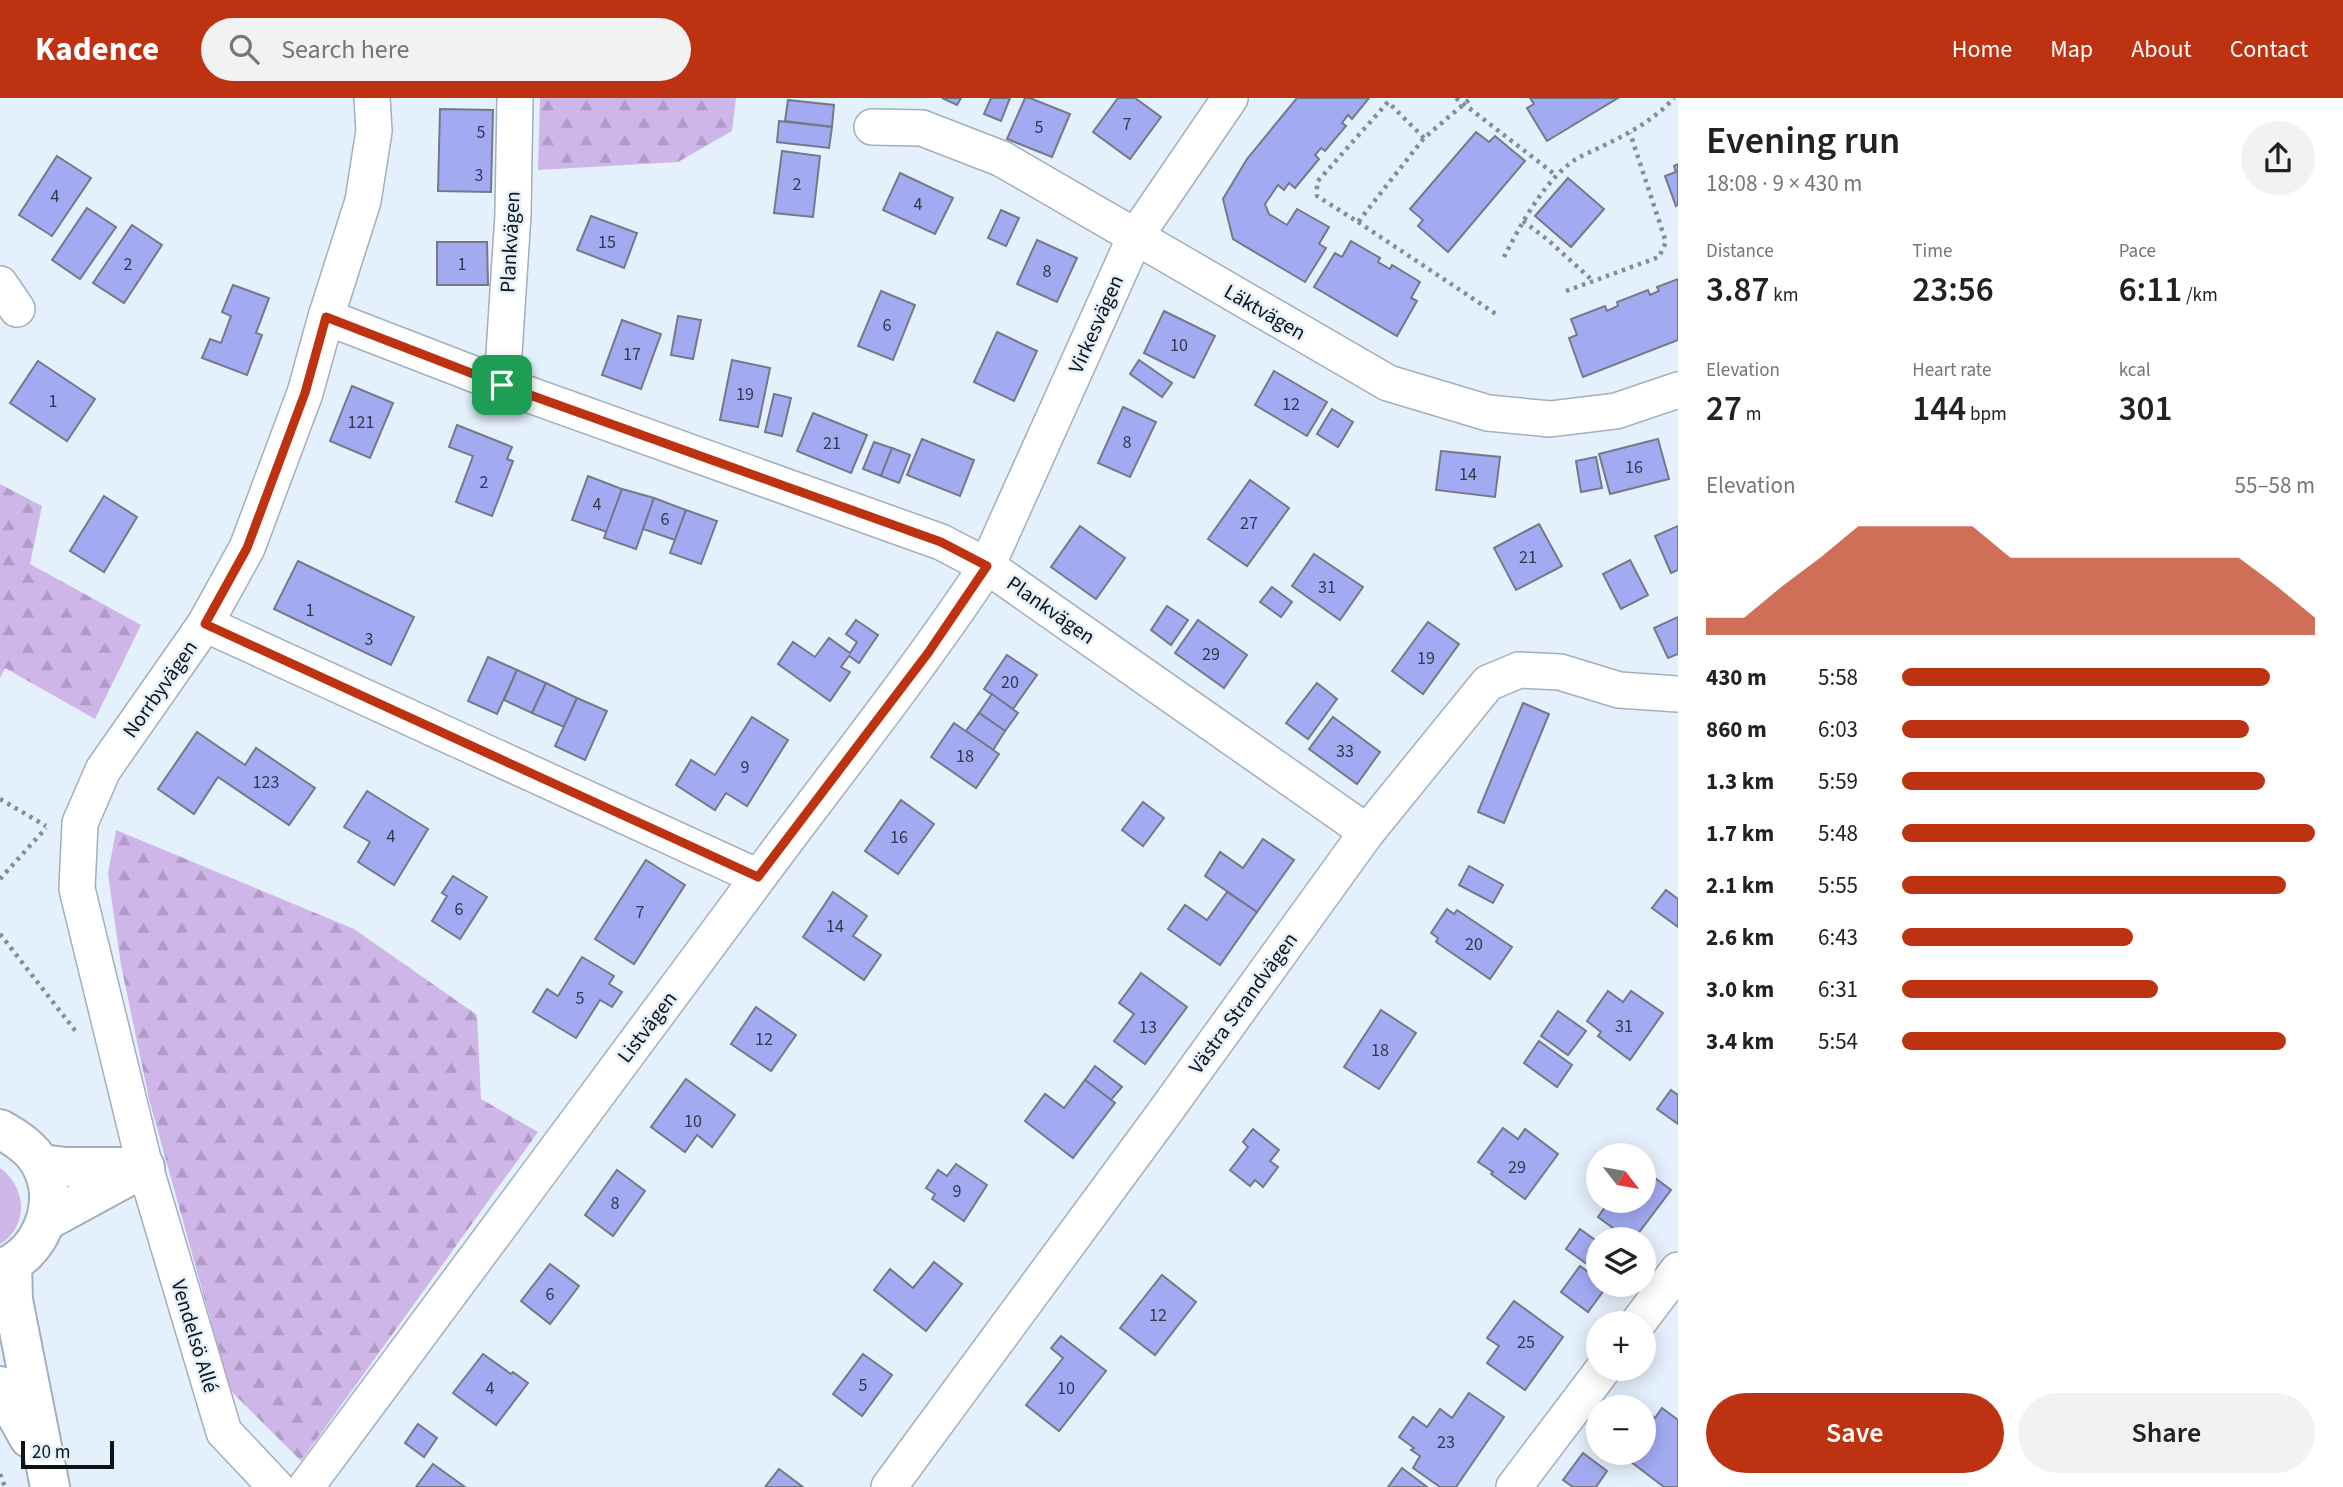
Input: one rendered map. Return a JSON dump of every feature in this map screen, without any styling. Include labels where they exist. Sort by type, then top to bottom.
[{"type":"main road","points":[[0,1129],[22,1141],[41,1164],[49,1194],[46,1222],[33,1246],[6,1267],[48,1477]]},
{"type":"main road","points":[[41,1164],[66,1167],[145,1167]]},
{"type":"main road","points":[[46,1222],[145,1167]]},
{"type":"main road","points":[[0,1386],[48,1477]]},
{"type":"street","name":"Norrbyvägen","points":[[145,1167],[78,889],[79,822],[103,770],[205,624],[247,548],[305,393],[363,201],[374,131],[372,98]]},
{"type":"street","name":"Plankvägen","points":[[502,385],[513,214],[515,98]]},
{"type":"street","name":"Virkesvägen","points":[[987,566],[1135,237],[1230,98]]},
{"type":"street","name":"Läktvägen","points":[[872,127],[922,128],[1002,159],[1388,383],[1488,413],[1550,419],[1616,411],[1678,390]]},
{"type":"street","name":"Plankvägen","points":[[326,317],[502,385],[941,542],[987,566],[1367,832]]},
{"type":"street","name":"Listvägen","points":[[306,1487],[758,877],[928,653],[987,566]]},
{"type":"street","points":[[205,624],[758,877]]},
{"type":"street","name":"Västra Strandvägen","points":[[889,1487],[1367,832],[1488,683],[1519,670],[1560,672],[1619,690],[1678,694]]},
{"type":"street","name":"Vendelsö Allé","points":[[145,1167],[224,1432],[276,1487]]},
{"type":"street","points":[[1647,1311],[1678,1270]]},
{"type":"street","points":[[1514,1487],[1594,1381]]},
{"type":"path","points":[[1455,98],[1557,176]]},
{"type":"path","points":[[1358,222],[1424,138],[1471,98]]},
{"type":"path","points":[[1504,257],[1523,221],[1557,176],[1574,160],[1630,133],[1656,116],[1674,98]]},
{"type":"path","points":[[1424,138],[1388,102],[1317,182],[1317,196],[1499,317]]},
{"type":"path","points":[[1566,292],[1659,257],[1666,242],[1630,133]]},
{"type":"path","points":[[1523,221],[1593,281]]},
{"type":"path","points":[[0,799],[47,827]]},
{"type":"path","points":[[0,934],[93,1054],[117,1047]]},
{"type":"path","points":[[0,1474],[5,1487]]},
{"type":"green space","points":[[540,98],[736,98],[732,131],[678,162],[538,170]]},
{"type":"green space","points":[[0,484],[42,506],[30,564],[141,625],[95,719],[5,668],[0,678]]},
{"type":"green space","points":[[116,830],[354,929],[477,1015],[481,1099],[538,1132],[301,1461],[230,1390],[149,1099],[121,965],[108,874]]},
{"type":"green space","points":[[0,1168],[15,1185],[21,1206],[16,1227],[0,1244]]},
{"type":"building","points":[[942,98],[961,98],[957,105]]},
{"type":"building","points":[[991,98],[1010,98],[1001,121],[984,114]]},
{"type":"building","points":[[1025,98],[1070,114],[1052,157],[1007,139]]},
{"type":"building","points":[[1118,98],[1135,98],[1161,117],[1130,159],[1093,132]]},
{"type":"building","points":[[1297,98],[1369,98],[1352,119],[1348,115],[1342,123],[1346,126],[1325,151],[1321,148],[1315,155],[1319,159],[1295,188],[1289,183],[1284,190],[1278,185],[1265,204],[1269,214],[1287,225],[1297,209],[1329,227],[1319,244],[1326,248],[1305,282],[1233,239],[1223,199],[1247,159]]},
{"type":"building","points":[[1530,98],[1618,98],[1547,141],[1527,108],[1534,104]]},
{"type":"building","points":[[788,100],[834,105],[832,127],[785,121]]},
{"type":"building","points":[[440,109],[493,110],[491,192],[438,191]]},
{"type":"building","points":[[779,121],[832,127],[829,148],[777,142]]},
{"type":"building","points":[[1476,132],[1489,142],[1495,136],[1525,161],[1448,252],[1418,226],[1423,220],[1410,209]]},
{"type":"building","points":[[782,151],[820,156],[813,217],[774,213]]},
{"type":"building","points":[[57,156],[91,178],[52,236],[19,215]]},
{"type":"building","points":[[1678,164],[1676,206],[1665,176],[1676,172],[1674,166]]},
{"type":"building","points":[[900,173],[953,198],[935,234],[883,210]]},
{"type":"building","points":[[1568,178],[1604,209],[1571,247],[1535,216]]},
{"type":"building","points":[[87,208],[116,227],[80,279],[52,260]]},
{"type":"building","points":[[1001,210],[1019,218],[1006,246],[988,238]]},
{"type":"building","points":[[591,216],[637,233],[624,268],[577,250]]},
{"type":"building","points":[[132,225],[162,245],[124,303],[93,283]]},
{"type":"building","points":[[1037,240],[1077,258],[1057,302],[1017,284]]},
{"type":"building","points":[[1351,241],[1380,258],[1378,262],[1390,269],[1392,265],[1420,282],[1411,298],[1417,301],[1397,336],[1314,287],[1335,253],[1342,257]]},
{"type":"building","points":[[437,242],[487,242],[488,285],[437,285]]},
{"type":"building","points":[[1678,279],[1678,340],[1583,377],[1569,338],[1577,335],[1571,319],[1605,306],[1607,311],[1618,306],[1617,302],[1648,290],[1650,295],[1659,291],[1657,287]]},
{"type":"building","points":[[233,285],[269,298],[256,333],[262,335],[247,375],[202,358],[210,339],[221,343],[231,316],[222,312]]},
{"type":"building","points":[[881,291],[915,305],[893,360],[858,346]]},
{"type":"building","points":[[1164,311],[1215,336],[1194,378],[1144,353]]},
{"type":"building","points":[[678,316],[701,320],[693,359],[671,355]]},
{"type":"building","points":[[622,320],[661,334],[641,389],[602,375]]},
{"type":"building","points":[[997,332],[1037,351],[1014,401],[974,382]]},
{"type":"building","points":[[732,360],[770,368],[758,427],[720,420]]},
{"type":"building","points":[[1139,360],[1172,383],[1162,397],[1130,374]]},
{"type":"building","points":[[38,361],[95,399],[67,441],[10,403]]},
{"type":"building","points":[[1274,371],[1327,402],[1307,436],[1255,405]]},
{"type":"building","points":[[352,386],[393,403],[370,458],[330,441]]},
{"type":"building","points":[[774,394],[791,398],[782,436],[765,432]]},
{"type":"building","points":[[1123,407],[1156,422],[1130,477],[1098,463]]},
{"type":"building","points":[[1332,409],[1353,422],[1338,447],[1317,434]]},
{"type":"building","points":[[813,413],[867,435],[851,473],[797,451]]},
{"type":"building","points":[[457,425],[512,447],[507,459],[513,461],[492,516],[456,502],[473,456],[449,447]]},
{"type":"building","points":[[922,439],[974,460],[960,496],[907,475]]},
{"type":"building","points":[[1658,439],[1669,479],[1610,494],[1599,454]]},
{"type":"building","points":[[874,442],[892,448],[881,476],[863,469]]},
{"type":"building","points":[[892,448],[910,455],[899,483],[881,476]]},
{"type":"building","points":[[1441,451],[1500,457],[1495,497],[1436,490]]},
{"type":"building","points":[[1596,457],[1602,488],[1581,492],[1576,461]]},
{"type":"building","points":[[588,476],[622,489],[607,532],[572,520]]},
{"type":"building","points":[[1250,480],[1289,508],[1247,566],[1208,539]]},
{"type":"building","points":[[622,489],[654,498],[636,549],[604,538]]},
{"type":"building","points":[[104,496],[137,517],[104,572],[70,551]]},
{"type":"building","points":[[654,498],[686,510],[675,540],[643,529]]},
{"type":"building","points":[[686,510],[717,521],[701,564],[670,553]]},
{"type":"building","points":[[1539,524],[1562,566],[1516,590],[1494,548]]},
{"type":"building","points":[[1080,526],[1125,558],[1096,599],[1051,567]]},
{"type":"building","points":[[1678,526],[1678,570],[1671,573],[1655,536]]},
{"type":"building","points":[[1314,554],[1363,587],[1340,620],[1292,586]]},
{"type":"building","points":[[1630,560],[1648,595],[1621,609],[1603,574]]},
{"type":"building","points":[[298,561],[414,617],[391,665],[274,609]]},
{"type":"building","points":[[1272,587],[1292,602],[1281,617],[1260,602]]},
{"type":"building","points":[[1167,606],[1188,620],[1171,645],[1151,630]]},
{"type":"building","points":[[1678,617],[1678,654],[1668,658],[1654,628]]},
{"type":"building","points":[[856,620],[878,635],[859,663],[849,656],[841,667],[850,672],[830,701],[778,664],[793,642],[815,657],[829,638],[850,653],[857,642],[846,634]]},
{"type":"building","points":[[1198,620],[1247,655],[1224,688],[1175,653]]},
{"type":"building","points":[[1428,622],[1459,644],[1423,694],[1392,671]]},
{"type":"building","points":[[1007,655],[1037,675],[1013,709],[984,689]]},
{"type":"building","points":[[488,657],[517,670],[497,714],[468,701]]},
{"type":"building","points":[[517,670],[546,683],[532,713],[504,700]]},
{"type":"building","points":[[546,683],[577,698],[564,727],[532,713]]},
{"type":"building","points":[[1317,683],[1337,699],[1308,739],[1286,723]]},
{"type":"building","points":[[992,694],[1018,713],[1005,731],[979,713]]},
{"type":"building","points":[[577,698],[607,711],[585,760],[555,746]]},
{"type":"building","points":[[1523,703],[1549,714],[1504,823],[1478,812]]},
{"type":"building","points":[[979,713],[1005,731],[993,750],[966,731]]},
{"type":"building","points":[[752,717],[788,740],[747,806],[726,793],[715,810],[676,785],[691,760],[715,775]]},
{"type":"building","points":[[1333,717],[1380,752],[1357,784],[1309,749]]},
{"type":"building","points":[[954,723],[999,754],[976,788],[931,757]]},
{"type":"building","points":[[197,732],[245,765],[256,748],[315,788],[289,825],[218,777],[194,814],[158,789]]},
{"type":"building","points":[[367,791],[428,829],[394,885],[358,862],[370,842],[344,827]]},
{"type":"building","points":[[901,800],[934,824],[898,874],[865,851]]},
{"type":"building","points":[[1143,802],[1164,818],[1143,846],[1122,830]]},
{"type":"building","points":[[1263,839],[1294,860],[1257,912],[1205,876],[1220,852],[1243,868]]},
{"type":"building","points":[[646,860],[685,885],[634,964],[595,939]]},
{"type":"building","points":[[1469,866],[1503,885],[1493,903],[1459,885]]},
{"type":"building","points":[[453,876],[487,897],[460,939],[432,921],[447,896],[442,893]]},
{"type":"building","points":[[1666,890],[1678,899],[1678,927],[1652,908]]},
{"type":"building","points":[[833,892],[867,916],[853,936],[881,955],[864,980],[803,937]]},
{"type":"building","points":[[1227,892],[1257,912],[1220,965],[1168,929],[1185,905],[1207,920]]},
{"type":"building","points":[[1447,909],[1454,914],[1457,910],[1512,947],[1490,979],[1436,942],[1438,938],[1431,933]]},
{"type":"building","points":[[582,957],[614,976],[609,984],[622,992],[612,1007],[600,1000],[576,1038],[533,1012],[547,989],[558,996]]},
{"type":"building","points":[[1141,973],[1187,1007],[1145,1064],[1114,1041],[1134,1014],[1119,1003]]},
{"type":"building","points":[[1608,991],[1623,1002],[1631,991],[1663,1013],[1630,1060],[1598,1036],[1601,1032],[1587,1021]]},
{"type":"building","points":[[756,1007],[796,1035],[771,1071],[731,1044]]},
{"type":"building","points":[[1381,1010],[1416,1033],[1379,1089],[1344,1067]]},
{"type":"building","points":[[1558,1011],[1586,1031],[1568,1055],[1541,1036]]},
{"type":"building","points":[[1539,1041],[1572,1065],[1557,1087],[1524,1063]]},
{"type":"building","points":[[1095,1066],[1122,1087],[1111,1100],[1085,1080]]},
{"type":"building","points":[[686,1079],[735,1115],[712,1147],[697,1135],[685,1152],[651,1127]]},
{"type":"building","points":[[1085,1080],[1115,1103],[1073,1158],[1025,1121],[1045,1094],[1064,1108]]},
{"type":"building","points":[[1671,1090],[1678,1095],[1678,1124],[1657,1109]]},
{"type":"building","points":[[1503,1128],[1518,1139],[1525,1129],[1558,1154],[1525,1199],[1478,1162]]},
{"type":"building","points":[[1253,1129],[1279,1150],[1270,1161],[1278,1167],[1263,1187],[1255,1180],[1250,1186],[1230,1170],[1248,1147],[1243,1142]]},
{"type":"building","points":[[956,1164],[987,1185],[964,1221],[932,1199],[935,1194],[926,1188],[938,1170],[947,1176]]},
{"type":"building","points":[[617,1170],[645,1191],[613,1236],[585,1215]]},
{"type":"building","points":[[1656,1179],[1671,1190],[1656,1210]]},
{"type":"building","points":[[1601,1213],[1654,1213],[1643,1227],[1612,1227],[1598,1217]]},
{"type":"building","points":[[1580,1229],[1586,1233],[1586,1263],[1566,1249]]},
{"type":"building","points":[[934,1262],[962,1284],[926,1331],[874,1290],[890,1269],[913,1288]]},
{"type":"building","points":[[550,1264],[579,1286],[550,1324],[521,1301]]},
{"type":"building","points":[[1580,1266],[1586,1270],[1586,1297],[1599,1297],[1587,1311],[1561,1292]]},
{"type":"building","points":[[1162,1275],[1196,1302],[1155,1355],[1120,1328]]},
{"type":"building","points":[[1514,1301],[1563,1337],[1525,1390],[1487,1363],[1499,1346],[1487,1338]]},
{"type":"building","points":[[1061,1336],[1106,1371],[1059,1431],[1026,1405],[1063,1358],[1051,1348]]},
{"type":"building","points":[[483,1354],[528,1383],[496,1425],[453,1393]]},
{"type":"building","points":[[863,1354],[892,1375],[862,1416],[833,1394]]},
{"type":"building","points":[[1469,1393],[1504,1417],[1456,1487],[1440,1487],[1413,1468],[1420,1456],[1399,1437],[1413,1417],[1427,1427],[1440,1409],[1452,1418]]},
{"type":"building","points":[[1662,1408],[1678,1420],[1678,1487],[1664,1487],[1635,1465],[1656,1465],[1656,1417]]},
{"type":"building","points":[[418,1424],[437,1438],[424,1457],[405,1443]]},
{"type":"building","points":[[1583,1453],[1586,1455],[1586,1465],[1599,1465],[1607,1471],[1596,1487],[1573,1487],[1563,1480]]},
{"type":"building","points":[[433,1464],[465,1487],[416,1487]]},
{"type":"building","points":[[1402,1468],[1427,1487],[1388,1487]]},
{"type":"building","points":[[779,1469],[803,1487],[765,1487]]},
{"type":"route","points":[[326,317],[502,385],[941,542],[987,566],[928,653],[758,877],[205,624],[247,548],[305,393],[326,317]]}]
